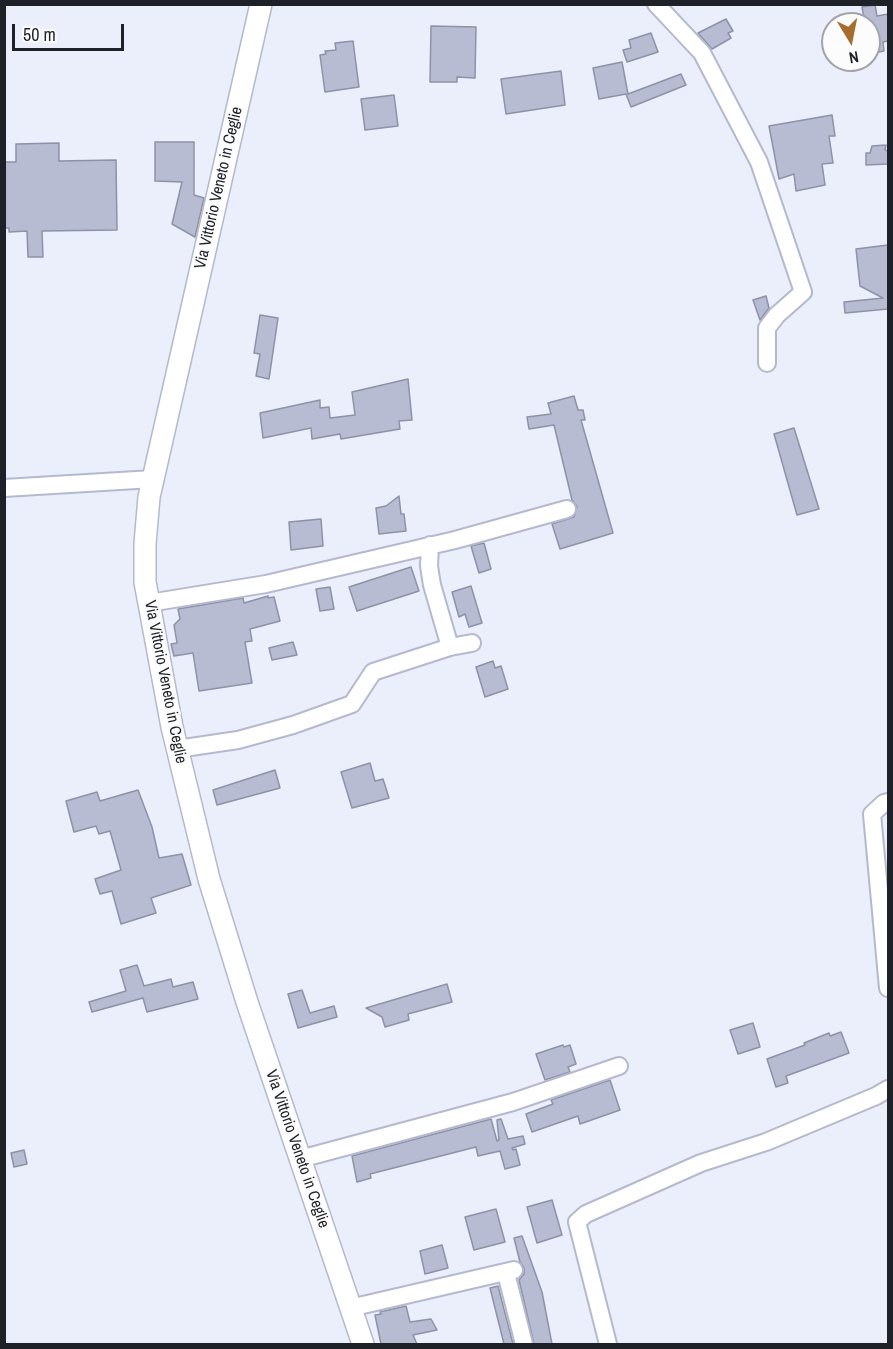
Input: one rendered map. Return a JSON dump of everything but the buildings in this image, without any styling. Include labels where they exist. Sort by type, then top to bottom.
[{"type":"main road","name":"Via Vittorio Veneto in Ceglie","points":[[261,4],[149,496],[145,543],[145,582],[177,749],[209,879],[247,1002],[363,1344]]},
{"type":"street","points":[[656,4],[702,53],[759,162],[803,292],[777,315],[767,328],[767,363]]},
{"type":"street","points":[[4,488],[153,479]]},
{"type":"street","points":[[148,603],[266,584],[430,545],[567,509]]},
{"type":"street","points":[[430,545],[429,566],[432,585],[450,647]]},
{"type":"street","points":[[177,749],[238,740],[293,725],[352,704],[373,672],[450,647],[471,643]]},
{"type":"street","points":[[888,802],[872,814],[888,988]]},
{"type":"street","points":[[300,1159],[513,1102],[619,1066]]},
{"type":"street","points":[[608,1344],[577,1222],[586,1214],[701,1163],[766,1142],[888,1089]]},
{"type":"street","points":[[350,1308],[510,1271],[524,1344]]}]
